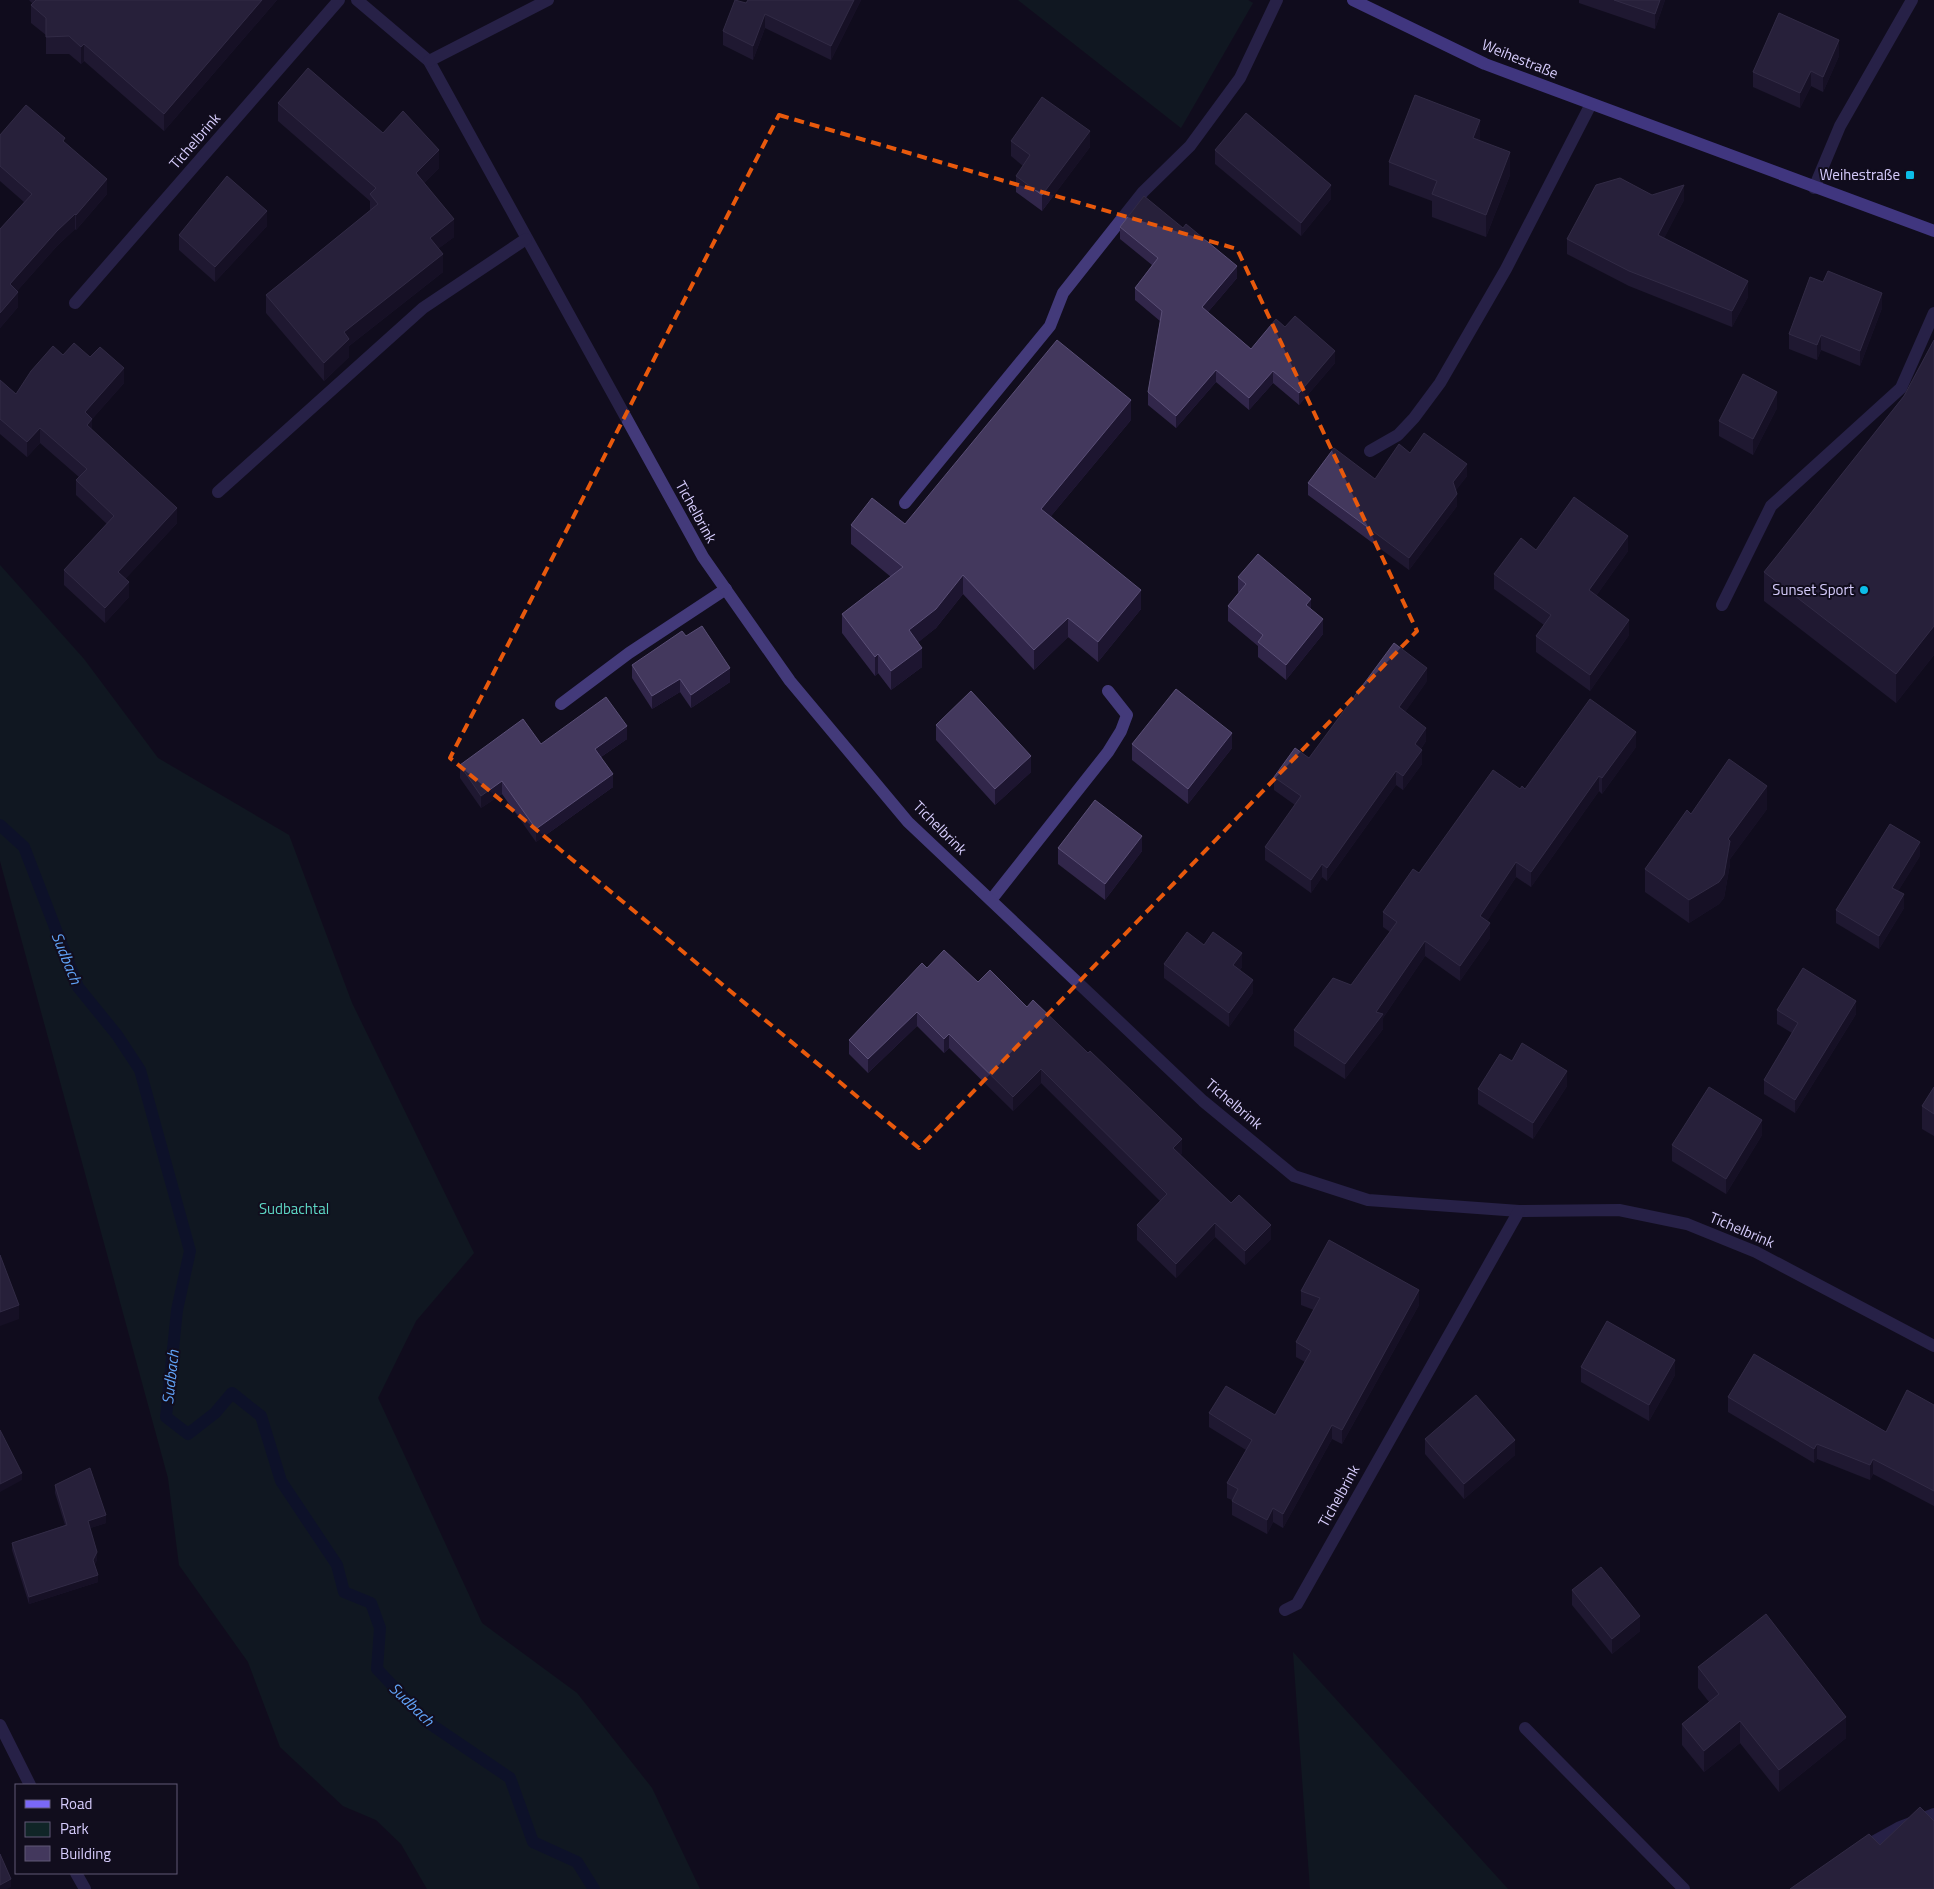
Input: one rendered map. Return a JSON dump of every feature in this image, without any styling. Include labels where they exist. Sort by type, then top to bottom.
[{"type":"main road","name":"Weihestraße","points":[[1352,0],[1485,64],[1814,188],[1934,231]]},
{"type":"street","name":"Tichelbrink","points":[[75,302],[339,0]]},
{"type":"street","name":"Tichelbrink","points":[[357,0],[429,61],[526,240],[703,557],[790,681],[908,822],[1203,1101],[1294,1176],[1368,1200],[1519,1211],[1619,1210],[1687,1224],[1756,1252],[1934,1346]]},
{"type":"street","points":[[429,61],[548,0]]},
{"type":"street","points":[[905,503],[1050,326],[1063,293],[1142,192],[1190,146],[1240,78],[1277,0]]},
{"type":"street","points":[[1814,188],[1840,126],[1912,0]]},
{"type":"street","points":[[1370,451],[1398,435],[1414,418],[1440,383],[1506,269],[1591,104]]},
{"type":"street","points":[[218,492],[423,308],[526,240]]},
{"type":"street","points":[[1722,606],[1771,506],[1901,388],[1934,313]]},
{"type":"street","points":[[561,704],[629,653],[726,589]]},
{"type":"street","points":[[991,900],[1108,752],[1121,731],[1127,715],[1108,691]]},
{"type":"street","name":"Tichelbrink","points":[[1285,1610],[1296,1604],[1519,1211]]},
{"type":"street","points":[[0,1724],[30,1784]]},
{"type":"street","points":[[1525,1728],[1684,1889]]},
{"type":"street","points":[[1851,1854],[1900,1827],[1934,1814]]},
{"type":"street","points":[[77,1874],[85,1889]]},
{"type":"highlighted area","points":[[779,115],[1237,249],[1417,631],[919,1148],[450,758]]},
{"type":"green space","points":[[1018,0],[1248,0],[1253,3],[1181,128]]},
{"type":"green space","name":"Sudbachtal","points":[[0,565],[84,659],[158,758],[289,835],[352,1003],[474,1253],[416,1321],[378,1398],[482,1623],[577,1693],[652,1788],[700,1889],[427,1889],[401,1844],[376,1820],[343,1806],[280,1747],[248,1662],[179,1565],[168,1478],[0,861]]},
{"type":"green space","points":[[1293,1652],[1508,1889],[1310,1889]]},
{"type":"building","points":[[36,0],[262,0],[164,114],[84,44],[81,47],[69,36],[46,37],[46,18],[31,5]]},
{"type":"building","points":[[735,0],[746,3],[748,0],[854,0],[831,46],[765,14],[753,46],[723,31]]},
{"type":"building","points":[[1614,0],[1660,0],[1655,14]]},
{"type":"building","points":[[1779,13],[1839,40],[1823,77],[1811,71],[1800,93],[1753,72]]},
{"type":"building","points":[[308,68],[383,133],[403,111],[439,150],[416,173],[454,219],[430,238],[443,254],[344,332],[349,339],[324,363],[266,295],[378,204],[370,194],[376,188],[278,103]]},
{"type":"building","points":[[1415,95],[1480,120],[1473,138],[1510,152],[1486,215],[1432,194],[1437,181],[1389,162]]},
{"type":"building","points":[[1042,97],[1090,131],[1042,195],[1016,176],[1030,155],[1011,141]]},
{"type":"building","points":[[26,105],[65,138],[63,141],[107,179],[76,215],[57,231],[10,284],[18,292],[0,313],[0,229],[32,194],[0,166],[0,135]]},
{"type":"building","points":[[1246,113],[1331,185],[1301,223],[1215,150]]},
{"type":"building","points":[[227,176],[267,211],[215,267],[179,235]]},
{"type":"building","points":[[1620,178],[1652,195],[1684,185],[1658,235],[1748,281],[1732,311],[1629,271],[1567,239],[1596,185]]},
{"type":"building","points":[[1144,196],[1183,228],[1186,224],[1237,266],[1202,307],[1251,349],[1276,319],[1285,327],[1295,316],[1335,351],[1299,393],[1273,371],[1249,398],[1216,370],[1176,416],[1148,392],[1162,311],[1135,288],[1158,258],[1120,227]]},
{"type":"building","points":[[1828,271],[1882,293],[1860,351],[1821,335],[1817,345],[1789,334],[1810,277],[1823,282]]},
{"type":"building","points":[[1057,340],[1131,400],[1041,509],[1141,590],[1098,642],[1068,618],[1034,650],[963,575],[936,609],[909,630],[922,648],[891,671],[878,654],[875,657],[842,614],[903,567],[851,525],[872,498],[905,524]]},
{"type":"building","points":[[1934,340],[1934,626],[1896,674],[1764,572],[1904,396]]},
{"type":"building","points":[[74,343],[90,357],[100,347],[124,368],[85,412],[92,419],[87,425],[177,508],[118,572],[129,582],[105,608],[64,570],[114,516],[76,480],[87,469],[40,428],[27,442],[0,419],[0,380],[16,394],[31,371],[53,346],[63,355]]},
{"type":"building","points":[[1743,374],[1777,392],[1753,439],[1719,421]]},
{"type":"building","points":[[1424,433],[1467,464],[1453,482],[1457,494],[1409,558],[1308,483],[1334,448],[1375,479],[1399,444],[1410,453]]},
{"type":"building","points":[[1574,497],[1628,536],[1589,590],[1629,620],[1590,675],[1536,636],[1551,615],[1494,574],[1521,538],[1536,550]]},
{"type":"building","points":[[1258,554],[1311,599],[1306,605],[1323,619],[1286,665],[1258,642],[1263,635],[1228,606],[1246,584],[1238,577]]},
{"type":"building","points":[[702,626],[730,668],[691,695],[680,679],[652,696],[632,665],[682,631],[686,636]]},
{"type":"building","points":[[1394,643],[1427,668],[1399,707],[1426,728],[1415,744],[1422,750],[1403,776],[1396,771],[1327,868],[1322,864],[1311,880],[1265,847],[1301,796],[1274,777],[1295,748],[1309,758]]},
{"type":"building","points":[[1176,689],[1232,733],[1188,789],[1132,744]]},
{"type":"building","points":[[971,691],[1031,756],[995,789],[936,725]]},
{"type":"building","points":[[606,697],[627,726],[595,749],[613,774],[536,829],[502,781],[481,796],[460,765],[523,719],[541,744]]},
{"type":"building","points":[[1590,699],[1636,732],[1602,778],[1599,776],[1531,872],[1516,862],[1480,916],[1490,923],[1460,966],[1425,941],[1376,1012],[1383,1014],[1345,1064],[1294,1030],[1333,978],[1351,985],[1397,922],[1383,912],[1413,869],[1419,873],[1493,770],[1520,789],[1522,786],[1525,789]]},
{"type":"building","points":[[1729,759],[1767,786],[1728,839],[1730,841],[1724,875],[1719,882],[1689,900],[1645,869],[1687,810],[1691,814]]},
{"type":"building","points":[[1095,800],[1142,836],[1105,884],[1058,848]]},
{"type":"building","points":[[1890,824],[1920,842],[1892,888],[1904,894],[1879,936],[1836,910]]},
{"type":"building","points":[[1187,932],[1204,945],[1213,932],[1242,953],[1233,965],[1253,980],[1229,1013],[1164,964]]},
{"type":"building","points":[[944,950],[978,982],[990,970],[1027,1007],[1033,1000],[1088,1053],[1090,1051],[1182,1139],[1173,1148],[1231,1203],[1239,1195],[1271,1225],[1245,1251],[1215,1223],[1176,1264],[1137,1225],[1167,1194],[1041,1069],[1013,1097],[949,1034],[944,1039],[917,1012],[868,1059],[849,1040],[922,963],[927,968]]},
{"type":"building","points":[[1803,968],[1856,1001],[1795,1100],[1764,1080],[1798,1023],[1777,1010]]},
{"type":"building","points":[[1522,1043],[1567,1071],[1533,1123],[1478,1089],[1500,1054],[1512,1061]]},
{"type":"building","points":[[1709,1087],[1762,1120],[1726,1179],[1672,1145]]},
{"type":"building","points":[[1934,1087],[1934,1114],[1922,1106]]},
{"type":"building","points":[[1329,1240],[1419,1290],[1342,1430],[1332,1425],[1283,1514],[1273,1508],[1267,1520],[1232,1501],[1238,1489],[1227,1483],[1252,1440],[1209,1413],[1226,1386],[1275,1415],[1311,1351],[1296,1342],[1320,1298],[1301,1291]]},
{"type":"building","points":[[0,1255],[19,1305],[0,1312]]},
{"type":"building","points":[[1607,1321],[1675,1360],[1649,1405],[1581,1367]]},
{"type":"building","points":[[1754,1354],[1886,1432],[1907,1390],[1934,1405],[1934,1491],[1873,1459],[1870,1465],[1817,1444],[1814,1449],[1728,1397]]},
{"type":"building","points":[[1476,1395],[1515,1440],[1464,1484],[1425,1439]]},
{"type":"building","points":[[0,1430],[22,1473],[0,1484]]},
{"type":"building","points":[[90,1468],[106,1515],[88,1521],[97,1552],[93,1560],[98,1575],[29,1597],[12,1543],[67,1525],[55,1485]]},
{"type":"building","points":[[1601,1567],[1640,1616],[1612,1639],[1572,1590]]},
{"type":"building","points":[[1766,1614],[1846,1717],[1779,1770],[1740,1721],[1704,1751],[1682,1724],[1719,1694],[1698,1667]]},
{"type":"building","points":[[1920,1807],[1934,1821],[1934,1889],[1790,1889],[1869,1834],[1880,1845]]},
{"type":"building","points":[[0,1854],[11,1879],[0,1885]]},
{"type":"waterway","name":"Sudbach","points":[[0,825],[24,847],[78,987],[117,1035],[140,1070],[190,1251],[177,1310],[166,1417],[188,1434],[215,1413],[232,1393],[261,1416],[281,1481],[337,1565],[344,1592],[371,1603],[380,1628],[377,1669],[426,1721],[510,1778],[533,1842],[577,1862],[594,1889]]},
{"type":"place","name":"Weihestraße","points":[[1910,175]]},
{"type":"place","name":"Sunset Sport","points":[[1864,590]]}]
